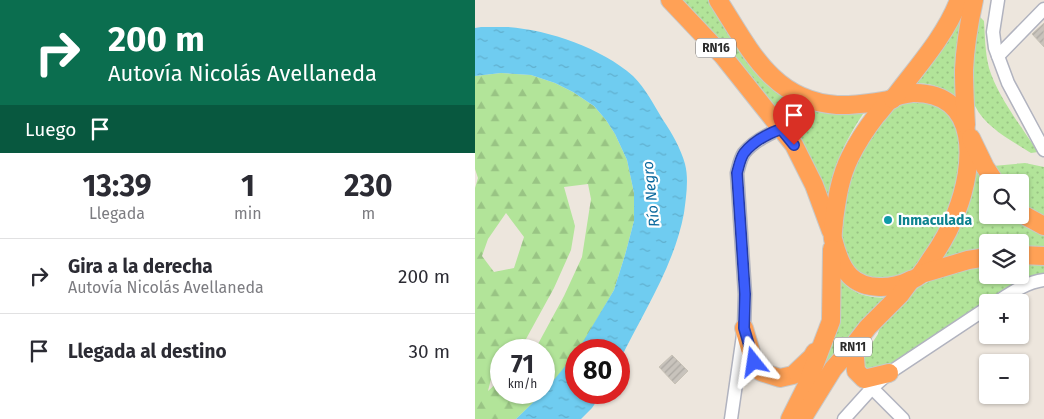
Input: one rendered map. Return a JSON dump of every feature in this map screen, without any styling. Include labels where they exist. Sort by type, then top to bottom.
[{"type":"highway","name":"RN16","points":[[670,0],[723,56],[794,145],[821,202],[833,237]]},
{"type":"highway","name":"RN16","points":[[718,0],[743,40],[764,68],[779,83],[793,93],[810,101],[839,105],[854,105],[892,99]]},
{"type":"highway","name":"RN11","points":[[796,414],[831,321],[833,237],[839,186],[845,167],[862,135],[929,52],[959,0]]},
{"type":"highway","name":"RN11","points":[[796,414],[868,327],[916,277],[940,245],[956,214],[966,179],[969,157],[964,78],[965,52],[974,0]]},
{"type":"highway","name":"RN11","points":[[892,99],[913,93],[937,96],[951,104],[966,127]]},
{"type":"highway","points":[[966,127],[990,174]]},
{"type":"highway","points":[[1029,218],[1044,226]]},
{"type":"highway","name":"RN11","points":[[833,237],[843,268],[853,279],[859,282],[870,286],[885,287],[902,284],[916,277]]},
{"type":"highway","points":[[1029,255],[1044,256]]},
{"type":"highway","points":[[916,277],[979,258]]},
{"type":"highway","points":[[744,328],[754,362],[761,372],[780,378],[793,374],[812,357],[825,336]]},
{"type":"highway","points":[[854,345],[855,371],[864,379],[889,373]]},
{"type":"highway","points":[[779,419],[796,414]]},
{"type":"street","points":[[998,0],[993,32],[995,48],[1008,83],[1044,150]]},
{"type":"street","points":[[998,56],[1044,9]]},
{"type":"street","points":[[731,419],[744,328],[745,294],[737,173],[743,154],[759,140],[781,129]]},
{"type":"street","points":[[1010,294],[1034,282],[1044,280]]},
{"type":"street","points":[[844,419],[872,388],[889,373],[979,313]]},
{"type":"street","points":[[872,388],[903,419]]},
{"type":"green space","points":[[680,0],[708,0],[768,82],[865,111],[840,155],[832,178],[827,204]]},
{"type":"green space","points":[[968,0],[961,102],[942,88],[921,83],[906,84]]},
{"type":"green space","points":[[980,17],[984,21],[985,44],[989,68],[993,78],[1011,111],[1038,152],[1031,153],[1000,133],[986,121],[975,106],[972,90],[972,67],[976,25]]},
{"type":"green space","points":[[501,73],[531,75],[555,83],[594,106],[615,134],[627,160],[634,193],[634,221],[614,290],[585,339],[565,339],[565,367],[555,379],[555,339],[541,339],[582,257],[591,199],[588,184],[564,187],[575,226],[571,250],[554,288],[526,339],[490,339],[490,383],[488,391],[490,389],[490,404],[532,404],[516,419],[475,419],[475,188],[478,178],[475,169],[475,76]],"holes":[[[506,213],[524,237],[514,268],[494,272],[482,256],[488,239]]]},
{"type":"green space","points":[[910,98],[947,107],[959,128],[961,170],[948,220],[917,267],[900,278],[875,281],[855,271],[846,260],[839,236],[849,171],[883,114]]},
{"type":"green space","points":[[974,162],[980,174],[979,224],[1028,224],[1044,233],[1044,251],[1029,250],[1029,234],[979,234],[979,254],[938,265],[965,213]]},
{"type":"green space","points":[[1025,163],[1044,167],[1044,219],[1029,210],[1029,174],[998,174],[993,166]]},
{"type":"green space","points":[[1029,259],[1044,259],[1044,275],[1029,281]]},
{"type":"green space","points":[[979,264],[979,284],[1021,284],[1001,294],[979,294],[979,307],[883,371],[869,371],[865,366],[864,360],[880,327],[905,299],[919,287],[937,277]]},
{"type":"green space","points":[[837,276],[854,291],[871,297],[887,298],[812,382]]},
{"type":"water","name":"Río Negro","points":[[507,27],[540,32],[574,42],[606,57],[638,81],[673,136],[686,170],[687,182],[684,213],[673,252],[665,271],[630,341],[630,339],[585,339],[614,290],[634,221],[634,193],[627,160],[615,134],[594,106],[555,83],[531,75],[501,73],[475,76],[475,28]]},
{"type":"water","points":[[565,366],[565,404],[595,404],[592,408],[581,419],[516,419],[532,404],[555,404],[555,379]]},
{"type":"building","points":[[1044,23],[1044,47],[1032,34]]},
{"type":"building","points":[[672,355],[688,371],[675,384],[659,367]]},
{"type":"place","name":"Inmaculada","points":[[888,220]]},
{"type":"route","points":[[754,362],[744,328],[745,294],[737,173],[739,162],[743,154],[759,140],[781,129],[794,145]]}]
